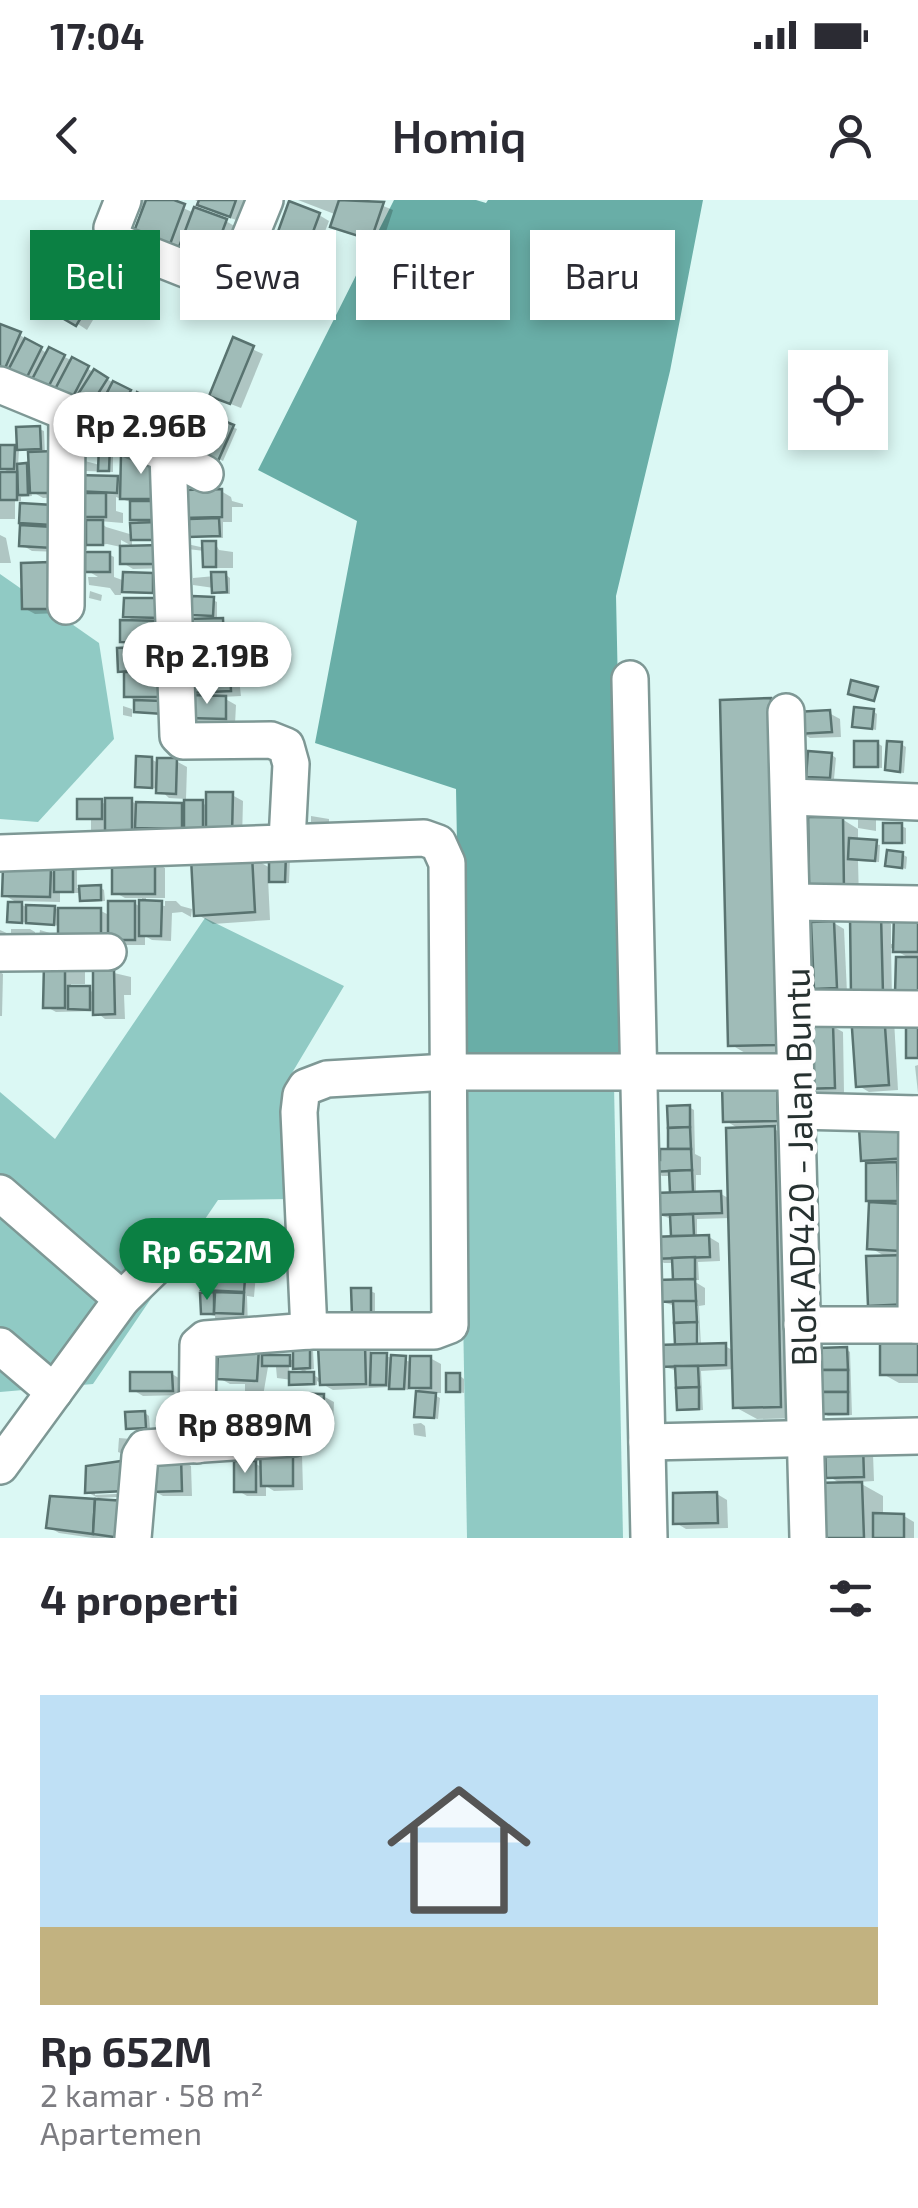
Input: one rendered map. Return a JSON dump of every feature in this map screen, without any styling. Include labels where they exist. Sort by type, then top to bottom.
[{"type":"street","points":[[123,200],[112,228],[117,242],[227,284],[234,276],[265,200]]},
{"type":"street","points":[[0,384],[168,454],[205,474]]},
{"type":"street","points":[[66,606],[67,414]]},
{"type":"street","points":[[168,454],[178,736],[194,742],[271,740],[286,746],[291,764],[287,842]]},
{"type":"street","points":[[630,678],[650,1538]]},
{"type":"street","name":"Blok AD420 - Jalan Buntu","points":[[786,712],[808,1538]]},
{"type":"street","points":[[790,797],[918,802]]},
{"type":"street","points":[[0,853],[424,838],[443,850],[447,863],[450,1324],[434,1332],[309,1331],[200,1341],[197,1446]]},
{"type":"street","points":[[793,902],[918,904]]},
{"type":"street","points":[[0,953],[108,952]]},
{"type":"street","points":[[795,1008],[918,1009]]},
{"type":"street","points":[[309,1331],[298,1112],[300,1094],[306,1086],[327,1079],[448,1072],[795,1072]]},
{"type":"street","points":[[797,1111],[918,1114],[917,1326],[802,1325]]},
{"type":"street","points":[[0,1193],[122,1299]]},
{"type":"street","points":[[0,1466],[122,1299],[159,1264]]},
{"type":"street","points":[[0,1346],[54,1392]]},
{"type":"street","points":[[647,1442],[918,1436]]},
{"type":"street","points":[[132,1538],[142,1451],[150,1446],[292,1438]]},
{"type":"shaded area","points":[[394,200],[703,200],[670,371],[616,596],[626,1063],[461,1060],[456,789],[315,743],[357,521],[258,470],[356,275],[356,320],[510,320],[510,230],[379,230]]},
{"type":"shaded area","points":[[0,574],[99,643],[114,739],[38,822],[0,819]]},
{"type":"shaded area","points":[[205,918],[344,986],[286,1083],[291,1199],[218,1200],[93,1384],[0,1392],[0,1092],[55,1139]]},
{"type":"shaded area","points":[[614,1085],[623,1538],[467,1538],[459,1089]]},
{"type":"building","points":[[146,200],[185,204],[169,247],[160,244],[160,230],[135,230]]},
{"type":"building","points":[[199,200],[236,200],[230,217],[197,205]]},
{"type":"building","points":[[339,200],[384,202],[374,230],[356,230],[356,235],[330,227]]},
{"type":"building","points":[[289,201],[320,213],[314,230],[279,230]]},
{"type":"building","points":[[194,207],[227,219],[223,230],[185,230]]},
{"type":"building","points":[[0,324],[21,332],[2,375],[0,374]]},
{"type":"building","points":[[233,337],[254,346],[230,404],[209,396]]},
{"type":"building","points":[[25,338],[42,347],[23,385],[5,376]]},
{"type":"building","points":[[49,347],[65,355],[44,395],[28,387]]},
{"type":"building","points":[[72,357],[89,366],[69,404],[52,395]]},
{"type":"building","points":[[94,369],[108,378],[87,411],[73,402]]},
{"type":"building","points":[[113,381],[131,390],[114,421],[97,412]]},
{"type":"building","points":[[137,392],[154,401],[136,432],[120,423]]},
{"type":"building","points":[[158,396],[174,404],[159,437],[143,430]]},
{"type":"building","points":[[179,401],[201,410],[185,445],[164,435]]},
{"type":"building","points":[[203,412],[217,419],[201,454],[187,448]]},
{"type":"building","points":[[219,419],[234,425],[218,461],[204,455]]},
{"type":"building","points":[[40,426],[41,449],[17,450],[16,427]]},
{"type":"building","points":[[0,445],[15,445],[14,469],[0,469]]},
{"type":"building","points":[[99,445],[110,445],[109,471],[98,471]]},
{"type":"building","points":[[54,451],[56,493],[30,493],[28,452]]},
{"type":"building","points":[[121,454],[161,454],[161,499],[120,499]]},
{"type":"building","points":[[27,463],[28,495],[18,495],[17,464]]},
{"type":"building","points":[[0,472],[17,472],[17,500],[0,500]]},
{"type":"building","points":[[76,475],[118,476],[117,493],[75,491]]},
{"type":"building","points":[[222,489],[222,517],[183,518],[183,490]]},
{"type":"building","points":[[76,493],[106,493],[106,517],[76,517]]},
{"type":"building","points":[[130,501],[155,501],[154,520],[130,520]]},
{"type":"building","points":[[20,503],[53,505],[52,525],[19,523]]},
{"type":"building","points":[[219,518],[220,536],[189,537],[189,519]]},
{"type":"building","points":[[86,520],[103,520],[103,545],[86,545]]},
{"type":"building","points":[[157,522],[157,540],[131,540],[130,523]]},
{"type":"building","points":[[20,525],[53,527],[52,548],[19,546]]},
{"type":"building","points":[[202,541],[216,541],[216,567],[203,567]]},
{"type":"building","points":[[161,545],[161,564],[120,564],[120,546]]},
{"type":"building","points":[[85,552],[110,552],[110,572],[85,572]]},
{"type":"building","points":[[50,562],[51,609],[22,609],[21,563]]},
{"type":"building","points":[[123,572],[153,573],[153,593],[122,592]]},
{"type":"building","points":[[211,572],[226,572],[227,592],[212,593]]},
{"type":"building","points":[[192,596],[214,597],[213,616],[191,615]]},
{"type":"building","points":[[124,598],[160,598],[160,618],[123,617]]},
{"type":"building","points":[[223,618],[224,644],[187,646],[185,619]]},
{"type":"building","points":[[120,620],[163,621],[163,643],[120,642]]},
{"type":"building","points":[[163,646],[164,669],[118,672],[117,648]]},
{"type":"building","points":[[182,646],[227,646],[228,665],[182,665]]},
{"type":"building","points":[[230,665],[231,691],[187,693],[186,667]]},
{"type":"building","points":[[124,672],[166,672],[166,697],[124,697]]},
{"type":"building","points":[[851,680],[878,687],[874,701],[848,694]]},
{"type":"building","points":[[189,695],[226,696],[226,719],[188,718]]},
{"type":"building","points":[[771,698],[778,1045],[728,1046],[720,700]]},
{"type":"building","points":[[134,700],[163,701],[163,714],[134,712]]},
{"type":"building","points":[[854,707],[874,709],[872,729],[852,727]]},
{"type":"building","points":[[830,710],[832,732],[797,734],[796,712]]},
{"type":"building","points":[[854,741],[878,741],[878,767],[854,767]]},
{"type":"building","points":[[887,741],[902,742],[900,772],[885,770]]},
{"type":"building","points":[[808,751],[832,753],[830,778],[806,777]]},
{"type":"building","points":[[136,756],[152,757],[152,788],[135,787]]},
{"type":"building","points":[[157,758],[177,758],[176,794],[156,793]]},
{"type":"building","points":[[206,792],[233,792],[232,835],[206,834]]},
{"type":"building","points":[[105,798],[132,798],[132,834],[105,834]]},
{"type":"building","points":[[77,799],[102,799],[102,819],[77,819]]},
{"type":"building","points":[[184,800],[203,800],[203,834],[184,834]]},
{"type":"building","points":[[136,802],[182,803],[182,829],[135,828]]},
{"type":"building","points":[[808,817],[843,817],[844,892],[809,892]]},
{"type":"building","points":[[883,823],[902,823],[902,843],[883,843]]},
{"type":"building","points":[[849,838],[877,840],[875,861],[848,859]]},
{"type":"building","points":[[887,850],[903,852],[902,868],[885,866]]},
{"type":"building","points":[[269,853],[286,854],[285,882],[269,882]]},
{"type":"building","points":[[252,855],[255,912],[194,916],[191,858]]},
{"type":"building","points":[[112,860],[155,860],[155,894],[112,894]]},
{"type":"building","points":[[54,863],[73,863],[73,892],[54,892]]},
{"type":"building","points":[[3,867],[51,868],[50,897],[2,896]]},
{"type":"building","points":[[101,885],[101,900],[80,901],[79,886]]},
{"type":"building","points":[[139,900],[162,901],[161,936],[139,936]]},
{"type":"building","points":[[108,901],[135,901],[135,940],[108,940]]},
{"type":"building","points":[[8,902],[22,902],[22,923],[7,922]]},
{"type":"building","points":[[26,905],[55,906],[54,925],[26,923]]},
{"type":"building","points":[[58,908],[101,908],[101,940],[58,940]]},
{"type":"building","points":[[894,913],[918,913],[918,952],[893,952]]},
{"type":"building","points":[[881,915],[883,994],[851,995],[850,916]]},
{"type":"building","points":[[834,921],[837,988],[814,989],[811,922]]},
{"type":"building","points":[[896,957],[918,957],[918,995],[895,994]]},
{"type":"building","points":[[44,963],[65,964],[65,1008],[43,1008]]},
{"type":"building","points":[[93,970],[114,970],[115,1014],[93,1015]]},
{"type":"building","points":[[68,986],[90,986],[90,1010],[68,1009]]},
{"type":"building","points":[[884,1012],[889,1085],[856,1087],[851,1014]]},
{"type":"building","points":[[906,1016],[918,1016],[918,1058],[906,1058]]},
{"type":"building","points":[[833,1024],[835,1088],[801,1089],[810,1025]]},
{"type":"building","points":[[777,1083],[778,1121],[723,1122],[722,1085]]},
{"type":"building","points":[[690,1105],[690,1127],[668,1128],[667,1106]]},
{"type":"building","points":[[775,1126],[781,1407],[733,1408],[726,1128]]},
{"type":"building","points":[[690,1127],[691,1149],[668,1149],[668,1128]]},
{"type":"building","points":[[859,1128],[906,1130],[908,1158],[861,1161]]},
{"type":"building","points":[[660,1149],[691,1149],[692,1170],[650,1172],[649,1160],[660,1160]]},
{"type":"building","points":[[897,1162],[898,1201],[866,1201],[866,1163]]},
{"type":"building","points":[[692,1170],[693,1192],[670,1193],[669,1171]]},
{"type":"building","points":[[721,1191],[722,1213],[653,1215],[652,1193]]},
{"type":"building","points":[[869,1202],[903,1204],[900,1251],[867,1249]]},
{"type":"building","points":[[693,1214],[694,1236],[671,1236],[670,1215]]},
{"type":"building","points":[[709,1235],[710,1257],[651,1259],[650,1237]]},
{"type":"building","points":[[908,1255],[910,1304],[868,1306],[866,1256]]},
{"type":"building","points":[[695,1257],[695,1279],[673,1280],[672,1258]]},
{"type":"building","points":[[246,1265],[244,1292],[201,1290],[211,1269]]},
{"type":"building","points":[[695,1279],[696,1301],[655,1302],[655,1280]]},
{"type":"building","points":[[351,1288],[371,1288],[371,1316],[352,1316]]},
{"type":"building","points":[[214,1292],[214,1314],[201,1314],[200,1293]]},
{"type":"building","points":[[215,1292],[244,1293],[243,1314],[214,1313]]},
{"type":"building","points":[[673,1301],[696,1301],[697,1322],[674,1323]]},
{"type":"building","points":[[697,1322],[697,1344],[675,1345],[674,1323]]},
{"type":"building","points":[[880,1335],[918,1335],[918,1375],[880,1375]]},
{"type":"building","points":[[726,1343],[726,1365],[658,1367],[657,1345]]},
{"type":"building","points":[[310,1344],[310,1368],[293,1369],[293,1345]]},
{"type":"building","points":[[365,1345],[366,1384],[320,1385],[318,1346]]},
{"type":"building","points":[[218,1346],[259,1348],[257,1381],[217,1379]]},
{"type":"building","points":[[847,1347],[848,1370],[820,1370],[819,1348]]},
{"type":"building","points":[[371,1353],[387,1353],[386,1385],[370,1385]]},
{"type":"building","points":[[262,1355],[290,1355],[290,1366],[262,1366]]},
{"type":"building","points":[[391,1355],[406,1356],[404,1389],[389,1389]]},
{"type":"building","points":[[410,1356],[431,1356],[431,1388],[409,1388]]},
{"type":"building","points":[[675,1366],[698,1366],[699,1387],[676,1388]]},
{"type":"building","points":[[820,1370],[848,1370],[848,1392],[820,1392]]},
{"type":"building","points":[[130,1372],[172,1372],[173,1391],[130,1391]]},
{"type":"building","points":[[289,1372],[314,1372],[314,1384],[289,1385]]},
{"type":"building","points":[[446,1373],[460,1373],[460,1392],[446,1392]]},
{"type":"building","points":[[699,1387],[699,1409],[677,1410],[676,1388]]},
{"type":"building","points":[[416,1391],[436,1393],[434,1418],[414,1417]]},
{"type":"building","points":[[820,1392],[848,1392],[848,1414],[821,1414]]},
{"type":"building","points":[[267,1393],[324,1394],[323,1422],[266,1421]]},
{"type":"building","points":[[218,1397],[255,1398],[255,1423],[218,1423]]},
{"type":"building","points":[[145,1411],[146,1428],[126,1429],[125,1412]]},
{"type":"building","points":[[260,1445],[293,1445],[293,1486],[261,1486]]},
{"type":"building","points":[[863,1445],[864,1477],[826,1478],[825,1446]]},
{"type":"building","points":[[181,1457],[182,1491],[150,1492],[151,1458]]},
{"type":"building","points":[[128,1460],[125,1491],[85,1493],[86,1466]]},
{"type":"building","points":[[234,1461],[256,1461],[256,1492],[234,1492]]},
{"type":"building","points":[[862,1482],[864,1538],[814,1538],[812,1483]]},
{"type":"building","points":[[717,1492],[718,1523],[673,1524],[673,1493]]},
{"type":"building","points":[[50,1496],[95,1499],[93,1534],[46,1528]]},
{"type":"building","points":[[95,1499],[126,1501],[121,1538],[93,1534]]},
{"type":"building","points":[[873,1513],[904,1514],[904,1538],[873,1538]]}]
